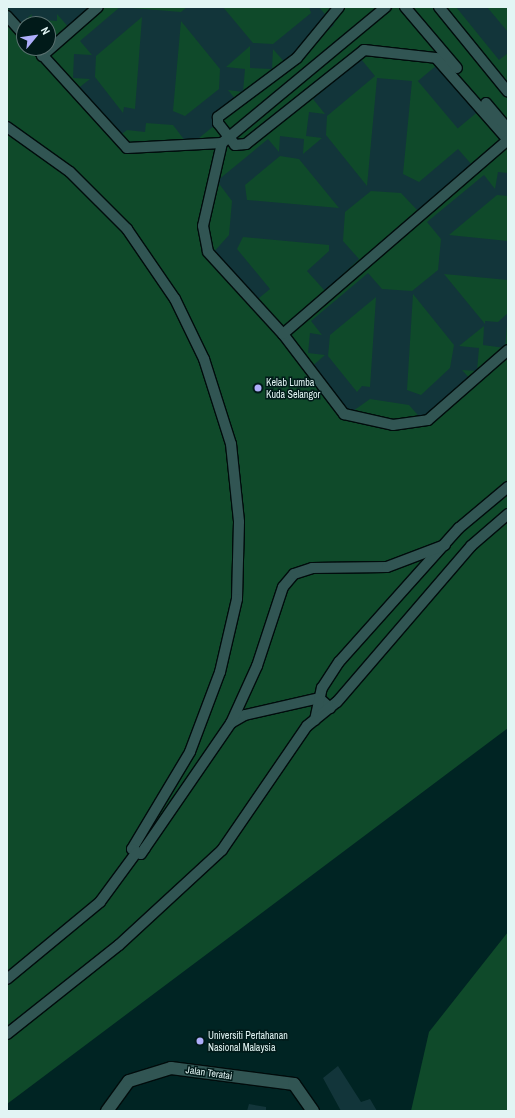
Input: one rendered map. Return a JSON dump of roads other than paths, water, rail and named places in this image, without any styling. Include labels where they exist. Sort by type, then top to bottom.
[{"type":"street","name":"Jalan Teratai","points":[[107,1111],[128,1081],[171,1068],[294,1084],[313,1111]]},
{"type":"lane","points":[[56,39],[98,7]]},
{"type":"lane","points":[[339,7],[297,58],[218,117],[226,140],[203,226],[208,252],[283,334],[344,414],[393,425],[428,420],[508,350]]},
{"type":"lane","points":[[226,140],[386,7]]},
{"type":"lane","points":[[405,7],[508,130]]},
{"type":"lane","points":[[438,7],[508,92]]},
{"type":"lane","points":[[7,16],[16,26]]},
{"type":"lane","points":[[43,56],[127,148],[226,140],[235,145],[246,144],[364,50],[436,58],[508,140],[283,334]]},
{"type":"lane","points":[[7,126],[70,172],[127,229],[175,299],[201,352],[231,444],[239,522],[237,599],[222,665],[190,752],[134,842],[136,853]]},
{"type":"lane","points":[[315,720],[322,688],[339,662],[444,545],[508,487]]},
{"type":"lane","points":[[7,1034],[119,945],[222,850],[315,720],[330,708],[471,546],[508,514]]},
{"type":"lane","points":[[7,979],[100,902],[136,853],[145,848],[231,723],[257,666],[283,587],[294,574],[312,568],[387,567],[444,545]]},
{"type":"lane","points":[[231,723],[245,715],[319,698]]},
{"type":"lane","points":[[319,698],[330,708]]},
{"type":"place","name":"Kelab Lumba Kuda Selangor","points":[[258,388]]},
{"type":"place","name":"Universiti Pertahanan Nasional Malaysia","points":[[200,1041]]}]
